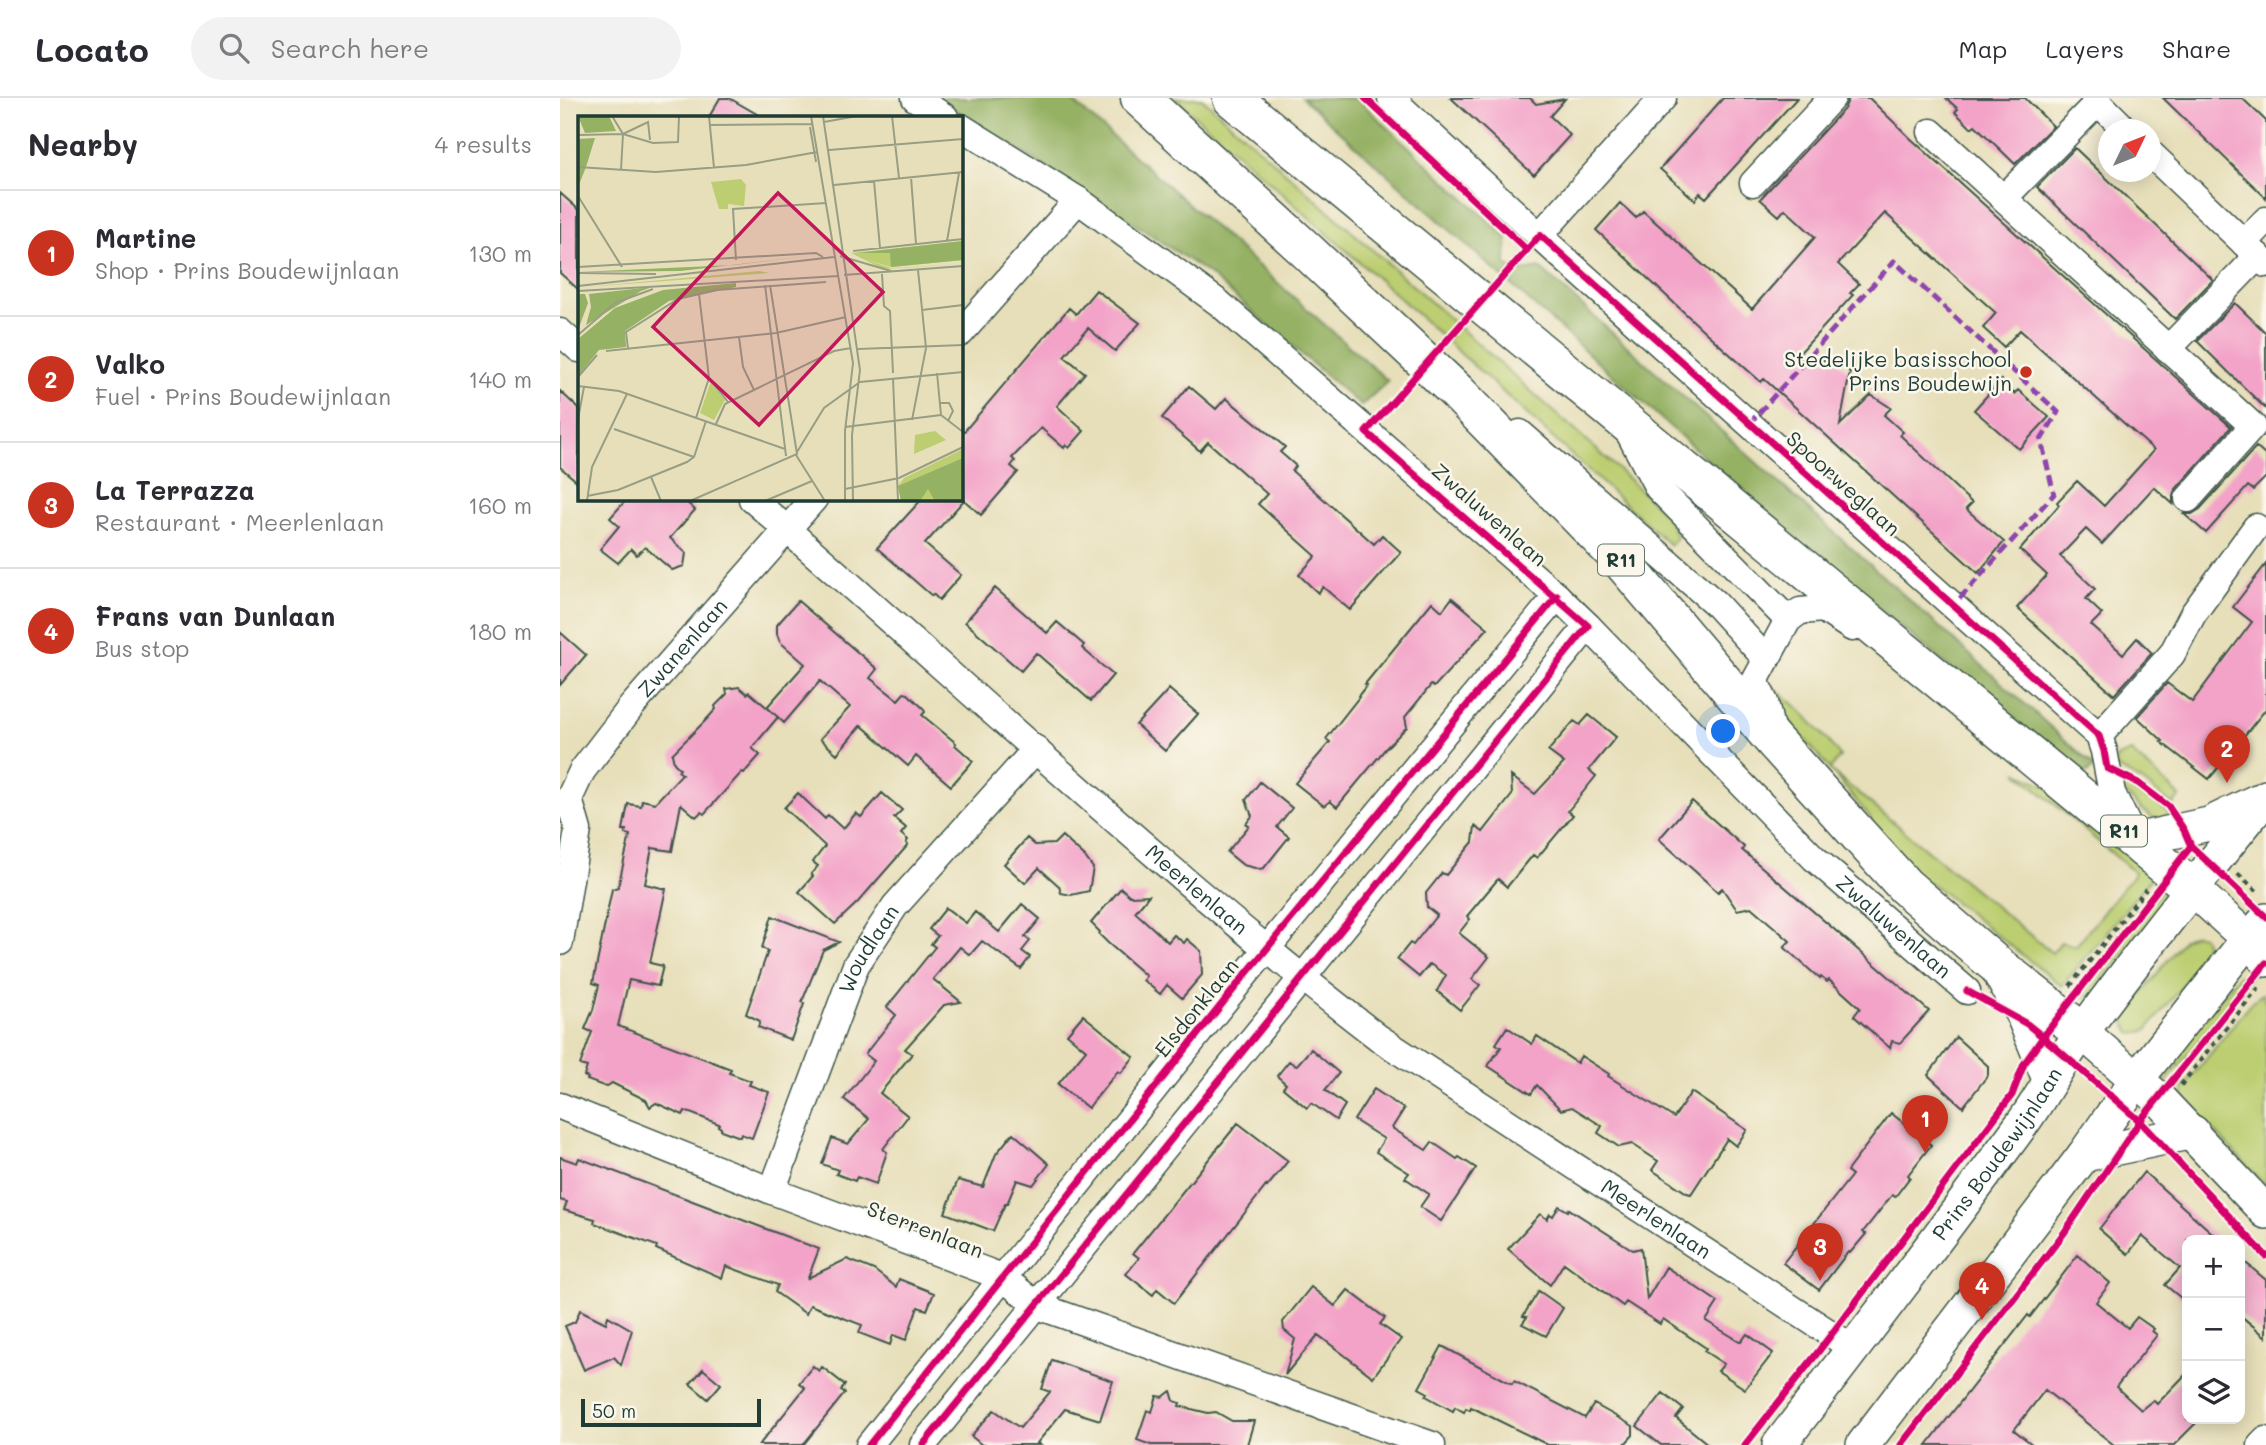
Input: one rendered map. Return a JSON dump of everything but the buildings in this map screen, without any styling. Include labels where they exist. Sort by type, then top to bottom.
[{"type":"highway","name":"R11","points":[[1140,98],[1457,392],[1618,557],[1773,740],[1905,886],[1993,962],[2082,1032]]},
{"type":"highway","name":"R11","points":[[1232,98],[2192,888]]},
{"type":"highway","points":[[1266,98],[1283,114],[1360,205]]},
{"type":"main road","points":[[2148,852],[2266,797]]},
{"type":"main road","name":"Prins Boudewijnlaan","points":[[1779,1445],[2024,1121],[2082,1032],[2192,888],[2266,797]]},
{"type":"main road","name":"R11","points":[[2192,888],[2260,940]]},
{"type":"main road","points":[[1863,1445],[2084,1155],[2154,1094],[2260,940]]},
{"type":"main road","points":[[1993,962],[2023,1016],[2049,1079]]},
{"type":"main road","name":"R11","points":[[2082,1032],[2154,1094],[2193,1132],[2266,1212]]},
{"type":"main road","points":[[2084,1155],[2193,1132]]},
{"type":"street","points":[[915,98],[944,116]]},
{"type":"street","name":"Spoorweglaan","points":[[1391,98],[2098,736]]},
{"type":"street","points":[[1540,235],[1663,98]]},
{"type":"street","points":[[1753,183],[1832,98]]},
{"type":"street","points":[[2004,198],[2096,100],[2115,119]]},
{"type":"street","name":"Zwaluwenlaan","points":[[962,128],[1078,200],[1219,303],[1557,596],[1814,858],[1967,991]]},
{"type":"street","points":[[1931,132],[2253,426],[2188,499]]},
{"type":"street","points":[[2161,162],[2258,251]]},
{"type":"street","points":[[962,332],[1078,200]]},
{"type":"street","points":[[2168,349],[2258,251],[2266,220]]},
{"type":"street","points":[[560,332],[578,348]]},
{"type":"street","points":[[1457,392],[1507,421],[1715,603],[1766,659]]},
{"type":"street","points":[[1622,419],[1658,488],[1788,620]]},
{"type":"street","name":"Meerlenlaan","points":[[753,500],[1302,980],[1378,1038],[1854,1349]]},
{"type":"street","name":"Zwanenlaan","points":[[564,801],[582,771],[632,705],[813,500]]},
{"type":"street","points":[[2148,852],[2112,793],[2104,751],[2098,736],[2172,654],[2193,614],[2256,527]]},
{"type":"street","name":"Elsdonklaan","points":[[869,1445],[1002,1277],[1557,596]]},
{"type":"street","points":[[1773,740],[1765,702],[1755,681],[1788,620],[1800,611],[1823,609],[1852,629],[1878,630]]},
{"type":"street","points":[[923,1445],[1588,625]]},
{"type":"street","name":"Woudlaan","points":[[772,1191],[856,965],[895,906],[1036,749]]},
{"type":"street","points":[[560,942],[578,830],[564,801]]},
{"type":"street","name":"Sterrenlaan","points":[[560,1106],[772,1191],[1002,1277],[1038,1306],[1432,1445]]},
{"type":"street","points":[[2261,1445],[2266,1440]]},
{"type":"path","points":[[2052,1009],[2154,879],[2148,852]]},
{"type":"path","points":[[2244,895],[2259,877]]},
{"type":"path","points":[[2154,1094],[2183,1083],[2266,979]]},
{"type":"path","points":[[2154,1094],[2199,1048]]},
{"type":"green space","points":[[937,98],[1069,98],[1388,381],[1361,406],[1209,274]]},
{"type":"green space","points":[[1175,98],[1202,98],[1615,466],[1667,516],[1677,537],[1670,545],[1402,300]]},
{"type":"green space","points":[[1302,98],[1356,98],[1507,238],[1506,264],[1516,272],[1540,268],[2095,767],[2078,775],[1796,539]]},
{"type":"green space","points":[[1767,682],[1806,716],[1840,756],[1830,770],[1764,691]]},
{"type":"green space","points":[[2131,752],[2180,796],[2173,805],[2142,781],[2116,767],[2116,758]]},
{"type":"green space","points":[[1832,771],[2052,953],[2061,942],[2076,946],[2135,873],[2017,772],[2048,787],[2154,875],[2062,986],[1932,884],[1911,874],[1879,839],[1870,817]]},
{"type":"green space","points":[[2117,777],[2142,790],[2170,814],[2162,818],[2152,818],[2120,789]]},
{"type":"green space","points":[[2165,885],[2169,897],[2089,997],[2079,998]]},
{"type":"green space","points":[[2194,934],[2203,936],[2205,958],[2147,1030],[2131,1033],[2125,1023],[2125,1016],[2184,939]]},
{"type":"green space","points":[[2251,974],[2166,1083],[2161,1074],[2238,976]]},
{"type":"green space","points":[[2262,994],[2266,1005],[2266,1186],[2184,1100],[2183,1088],[2250,1004]]},
{"type":"marked path","points":[[1749,424],[1894,261],[2058,412],[2041,440],[2054,494],[1953,606]]},
{"type":"cycle path","points":[[1365,98],[1527,250]]},
{"type":"cycle path","points":[[923,1445],[1588,626],[1366,432],[1540,235],[2099,736],[2107,768],[2138,783],[2168,806],[2191,846],[2266,917]]},
{"type":"cycle path","points":[[869,1445],[1246,974],[1557,596]]},
{"type":"cycle path","points":[[2191,846],[2043,1037],[2140,1121],[2266,963]]},
{"type":"cycle path","points":[[1745,1445],[2012,1095],[2024,1064],[2043,1037],[2027,1024],[1967,991]]},
{"type":"cycle path","points":[[1901,1445],[2064,1233],[2140,1121],[2266,1256]]},
{"type":"place","name":"Stedelijke basisschool Prins Boudewijn","points":[[2026,372]]},
{"type":"place","name":"Valko","points":[[2227,783]]},
{"type":"place","name":"Martine","points":[[1925,1153]]},
{"type":"place","name":"La Terrazza","points":[[1820,1281]]},
{"type":"place","name":"Frans van Dunlaan","points":[[1982,1320]]}]
